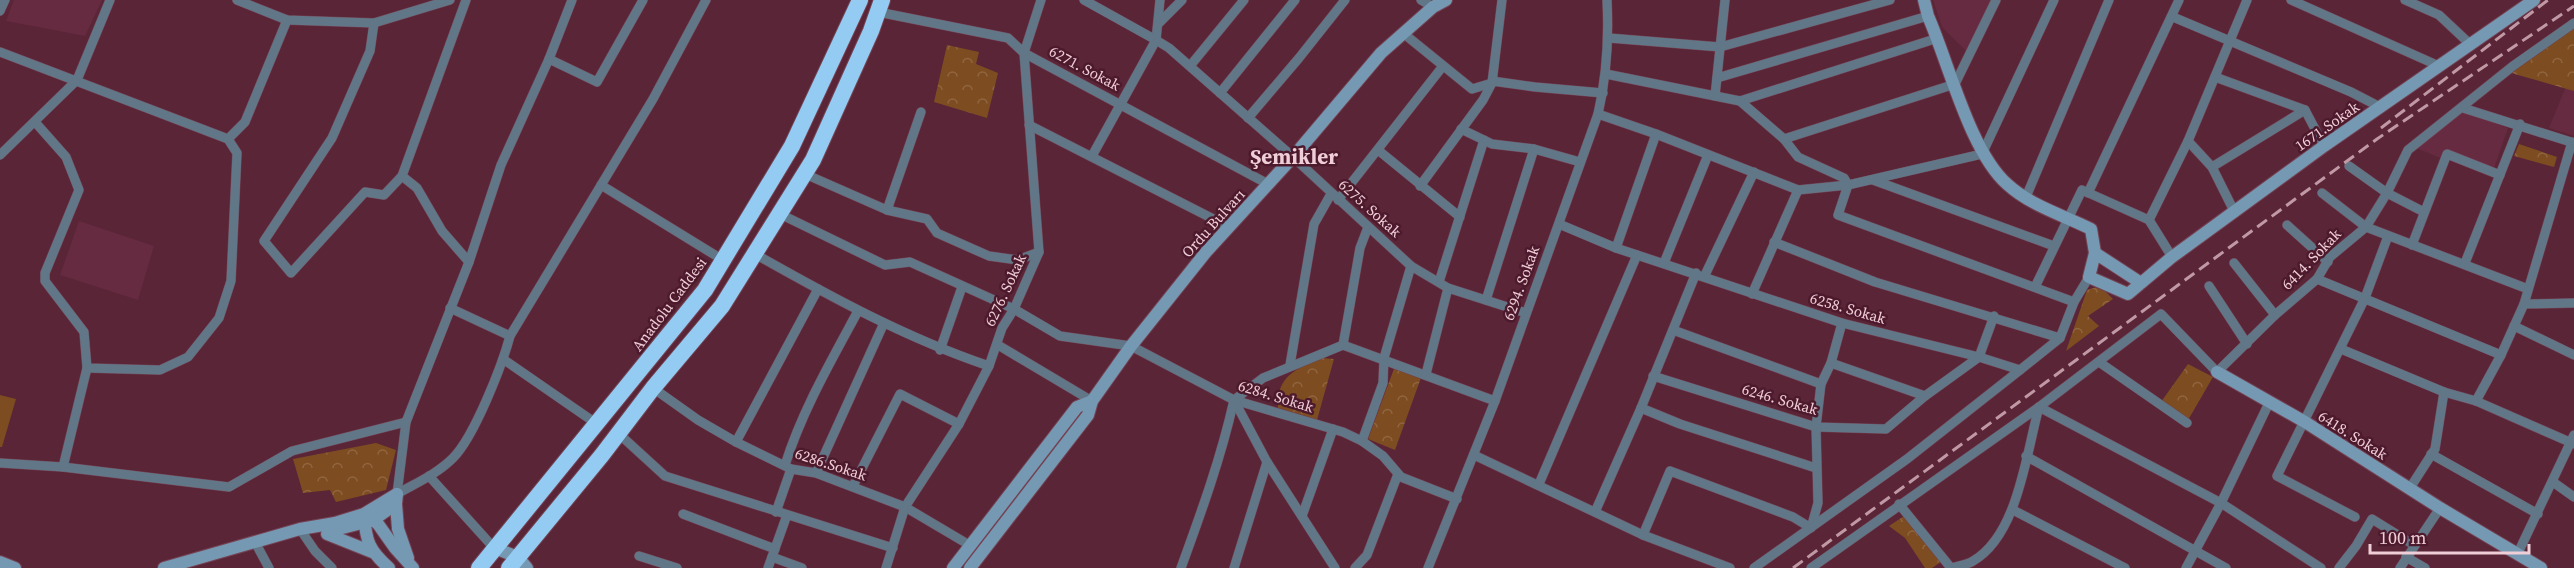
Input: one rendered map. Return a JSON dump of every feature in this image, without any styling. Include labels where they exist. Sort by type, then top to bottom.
[{"type":"highway","name":"Anadolu Caddesi","points":[[479,568],[705,290],[792,146],[860,0]]},
{"type":"highway","points":[[518,564],[653,388],[722,306],[813,160],[880,6]]},
{"type":"street","points":[[0,11],[5,0]]},
{"type":"street","points":[[1,152],[77,80],[110,0]]},
{"type":"street","points":[[237,0],[287,21],[374,23],[450,0]]},
{"type":"street","points":[[374,23],[370,51],[332,138],[264,241],[291,273],[365,192],[384,195],[402,176],[466,0]]},
{"type":"street","points":[[413,568],[402,544],[396,499],[406,422],[469,262],[501,165],[549,59],[572,0]]},
{"type":"street","points":[[549,59],[597,82],[642,0]]},
{"type":"street","points":[[322,533],[367,519],[454,457],[467,436],[504,359],[510,336],[653,99],[706,0]]},
{"type":"street","name":"6276. Sokak","points":[[886,568],[906,507],[959,424],[989,366],[1002,328],[1014,309],[1040,252],[1024,53],[1041,0]]},
{"type":"street","name":"6275. Sokak","points":[[1084,0],[1169,48],[1293,157],[1411,266],[1448,288],[1526,313]]},
{"type":"street","points":[[1092,156],[1156,40],[1160,0]]},
{"type":"street","points":[[1159,23],[1182,0]]},
{"type":"street","points":[[1190,66],[1244,0]]},
{"type":"street","points":[[1220,93],[1295,0]]},
{"type":"street","points":[[1248,118],[1345,0]]},
{"type":"street","points":[[1421,0],[1433,8]]},
{"type":"street","name":"Ordu Bulvarı","points":[[969,568],[1088,415],[1092,401],[1131,346],[1229,227],[1293,157],[1381,53],[1433,8],[1446,0]]},
{"type":"street","points":[[1420,186],[1492,82],[1502,0]]},
{"type":"street","name":"6294. Sokak","points":[[1428,568],[1495,401],[1598,114],[1606,74],[1609,38],[1607,0]]},
{"type":"street","points":[[1715,96],[1725,0]]},
{"type":"street","points":[[1609,38],[1720,47],[1890,0]]},
{"type":"street","points":[[1754,568],[1907,459],[2060,338],[2074,302],[2090,277],[2095,253],[2091,229],[2067,220],[2007,184],[1982,154],[1928,16],[1924,0]]},
{"type":"street","points":[[1784,139],[1955,84],[1996,0]]},
{"type":"street","points":[[1982,154],[2054,0]]},
{"type":"street","points":[[2026,197],[2109,0]]},
{"type":"street","points":[[2088,194],[2179,0]]},
{"type":"street","points":[[2149,220],[2188,141],[2247,0]]},
{"type":"street","points":[[2291,0],[2439,66]]},
{"type":"street","points":[[2405,0],[2439,15],[2471,45]]},
{"type":"street","name":"1671.Sokak","points":[[2140,283],[2324,146],[2534,0]]},
{"type":"street","name":"6271. Sokak","points":[[880,6],[1008,38],[1024,53],[1268,184]]},
{"type":"street","points":[[1717,78],[1928,16]]},
{"type":"street","points":[[2173,17],[2380,107]]},
{"type":"street","points":[[228,139],[245,122],[287,21]]},
{"type":"street","points":[[2463,108],[2513,66],[2574,23]]},
{"type":"street","points":[[1403,33],[1472,89],[1492,82],[1603,93]]},
{"type":"street","points":[[1606,74],[1740,101],[1938,38]]},
{"type":"street","points":[[0,52],[228,139],[237,153],[231,281],[219,318],[188,357],[160,370],[87,368]]},
{"type":"street","points":[[1290,365],[1314,224],[1378,150],[1443,66]]},
{"type":"street","points":[[2215,76],[2305,110],[2324,146]]},
{"type":"street","points":[[1740,101],[1784,139],[1798,157],[1844,178],[1848,185],[1838,215],[2074,302]]},
{"type":"street","points":[[2463,108],[2520,124],[2573,143],[2524,304],[2501,355],[2476,401]]},
{"type":"street","name":"6414. Sokak","points":[[2217,372],[2275,315],[2316,279],[2329,260],[2366,227],[2387,193],[2408,150],[2463,108]]},
{"type":"street","points":[[2212,167],[2305,110]]},
{"type":"street","points":[[887,210],[921,112]]},
{"type":"street","points":[[1598,114],[1656,134],[1798,190],[1848,185],[1982,154]]},
{"type":"street","points":[[35,122],[66,157],[79,190],[45,273],[45,281],[84,333],[87,368],[63,467]]},
{"type":"street","points":[[1029,124],[1229,227]]},
{"type":"street","points":[[2465,263],[2520,124]]},
{"type":"street","points":[[1461,129],[1492,144],[1534,149],[1580,162]]},
{"type":"street","points":[[1616,248],[1656,134]]},
{"type":"street","points":[[1439,282],[1484,140]]},
{"type":"street","points":[[2188,141],[2212,167],[2235,213]]},
{"type":"street","points":[[1486,300],[1534,149]]},
{"type":"street","points":[[1378,150],[1460,217]]},
{"type":"street","points":[[2412,245],[2447,154],[2500,175]]},
{"type":"street","points":[[1664,263],[1708,155]]},
{"type":"street","points":[[2349,166],[2387,193],[2424,212]]},
{"type":"street","points":[[1595,512],[1673,330],[1754,172]]},
{"type":"street","points":[[805,174],[887,210],[927,219],[937,233],[989,256],[1018,260],[1040,252]]},
{"type":"street","points":[[402,176],[417,188],[442,231],[469,262]]},
{"type":"street","points":[[1873,180],[2054,246]]},
{"type":"street","points":[[601,185],[723,260]]},
{"type":"street","points":[[1752,294],[1798,190]]},
{"type":"street","points":[[2035,287],[2082,190],[2149,220],[2172,257]]},
{"type":"street","points":[[2322,193],[2366,227],[2528,289]]},
{"type":"street","name":"6284. Sokak","points":[[780,214],[885,265],[910,262],[1014,309],[1060,336],[1131,346],[1234,400],[1333,429],[1362,441],[1383,456],[1401,477],[1456,499]]},
{"type":"street","points":[[2289,223],[2329,260]]},
{"type":"street","name":"6258. Sokak","points":[[1559,224],[1616,248],[1842,323],[1979,357],[2020,370]]},
{"type":"street","points":[[1343,345],[1360,248],[1368,227]]},
{"type":"street","points":[[2355,517],[2277,476],[2365,298],[2388,236]]},
{"type":"street","points":[[1774,242],[1875,282],[1994,316],[2060,338]]},
{"type":"street","points":[[2090,277],[2128,294],[2140,283],[2095,253]]},
{"type":"street","points":[[755,254],[858,311],[940,350],[989,366]]},
{"type":"street","points":[[1539,484],[1637,255]]},
{"type":"street","points":[[2234,263],[2275,315]]},
{"type":"street","points":[[1362,441],[1383,383],[1384,358],[1411,266]]},
{"type":"street","points":[[2316,279],[2501,355]]},
{"type":"street","points":[[2209,286],[2247,344]]},
{"type":"street","points":[[940,350],[962,287]]},
{"type":"street","points":[[1426,374],[1448,288]]},
{"type":"street","points":[[736,442],[818,289]]},
{"type":"street","points":[[2524,304],[2574,303]]},
{"type":"street","points":[[450,308],[510,336]]},
{"type":"street","points":[[776,512],[793,440],[821,379],[858,311]]},
{"type":"street","name":"6418. Sokak","points":[[2099,362],[2161,314],[2217,372],[2305,422],[2440,508],[2541,568]]},
{"type":"street","points":[[1979,357],[1994,316]]},
{"type":"street","points":[[816,473],[884,323]]},
{"type":"street","points":[[1811,528],[1818,503],[1816,427],[1821,384],[1831,363],[1842,323]]},
{"type":"street","points":[[2514,326],[2574,355]]},
{"type":"street","points":[[1673,330],[1821,384]]},
{"type":"street","points":[[998,345],[1092,401]]},
{"type":"street","points":[[1181,568],[1206,498],[1234,400],[1263,378],[1343,345],[1384,358],[1495,401]]},
{"type":"street","points":[[2341,349],[2444,392],[2476,401],[2573,440],[2518,554]]},
{"type":"street","name":"6246. Sokak","points":[[1653,376],[1816,427],[1886,429],[1924,396],[1979,357]]},
{"type":"street","points":[[504,359],[597,424]]},
{"type":"street","points":[[1811,568],[2099,362],[2187,423]]},
{"type":"street","points":[[1831,363],[1924,396]]},
{"type":"street","name":"6286.Sokak","points":[[653,388],[698,420],[736,442],[788,467],[816,473],[906,507],[971,546]]},
{"type":"street","points":[[2410,488],[2435,448],[2444,392]]},
{"type":"street","points":[[853,486],[900,394],[959,424]]},
{"type":"street","points":[[1234,400],[1267,462],[1335,568]]},
{"type":"street","name":"Ordu Bulvarı","points":[[953,568],[1077,407],[1092,401]]},
{"type":"street","points":[[2186,568],[2222,504],[2269,403]]},
{"type":"street","points":[[1899,504],[1951,568],[1972,565],[1999,537],[2013,510],[2039,407]]},
{"type":"street","points":[[2039,407],[2222,504],[2321,568]]},
{"type":"street","points":[[1641,408],[1680,424],[1816,468]]},
{"type":"street","points":[[0,463],[63,467],[229,487],[292,451],[406,422]]},
{"type":"street","points":[[1302,516],[1333,429]]},
{"type":"street","points":[[618,434],[664,476],[893,548]]},
{"type":"street","points":[[1474,454],[1643,535],[1730,568]]},
{"type":"street","points":[[2431,454],[2538,514]]},
{"type":"street","points":[[2026,456],[2226,568]]},
{"type":"street","points":[[1233,568],[1267,462]]},
{"type":"street","points":[[1643,535],[1670,471],[1793,517],[1811,528]]},
{"type":"street","points":[[1355,568],[1368,555],[1398,474]]},
{"type":"street","points":[[429,476],[494,548],[518,564]]},
{"type":"street","points":[[2553,482],[2574,497]]},
{"type":"street","points":[[2400,568],[2440,508]]},
{"type":"street","points":[[2013,510],[2125,568]]},
{"type":"street","points":[[683,514],[774,553],[802,568]]},
{"type":"street","points":[[768,568],[787,515]]},
{"type":"street","points":[[367,519],[372,552]]},
{"type":"street","points":[[164,568],[303,529],[367,519],[383,529],[394,548],[413,568]]},
{"type":"street","points":[[2339,568],[2356,546],[2372,519],[2414,545]]},
{"type":"street","points":[[303,529],[322,533],[372,552],[389,568]]},
{"type":"street","points":[[303,529],[315,551],[332,568]]},
{"type":"street","points":[[255,542],[269,568]]},
{"type":"street","points":[[639,556],[677,568]]},
{"type":"street","points":[[2406,557],[2425,568]]},
{"type":"street","points":[[0,562],[15,568]]},
{"type":"shaded area","points":[[14,0],[102,0],[85,36],[6,21]]},
{"type":"shaded area","points":[[1933,0],[1994,0],[1968,53],[1942,27]]},
{"type":"shaded area","points":[[2569,79],[2574,80],[2574,136],[2549,128]]},
{"type":"shaded area","points":[[2463,112],[2508,128],[2494,168],[2451,153],[2443,159],[2416,148]]},
{"type":"shaded area","points":[[79,221],[154,246],[138,300],[60,275]]},
{"type":"green space","points":[[2574,28],[2574,91],[2511,73]]},
{"type":"green space","points":[[947,45],[979,52],[976,64],[998,73],[987,118],[934,102]]},
{"type":"green space","points":[[2519,144],[2557,157],[2554,167],[2514,156]]},
{"type":"green space","points":[[2100,286],[2113,299],[2088,316],[2099,326],[2066,351],[2087,290]]},
{"type":"green space","points":[[1322,358],[1334,359],[1317,420],[1278,408],[1278,397],[1284,381],[1297,370]]},
{"type":"green space","points":[[2188,364],[2213,377],[2188,420],[2161,402]]},
{"type":"green space","points":[[1395,366],[1422,375],[1395,450],[1368,439]]},
{"type":"green space","points":[[0,395],[16,399],[2,447],[0,447]]},
{"type":"green space","points":[[376,443],[396,450],[386,490],[336,502],[330,490],[303,493],[293,459]]},
{"type":"green space","points":[[1904,516],[1941,562],[1932,568],[1925,568],[1905,538],[1889,526]]},
{"type":"railway","points":[[2381,128],[2548,0]]},
{"type":"railway","points":[[1793,568],[2377,139],[2574,6]]},
{"type":"district","name":"Şemikler","points":[[1294,156]]}]
